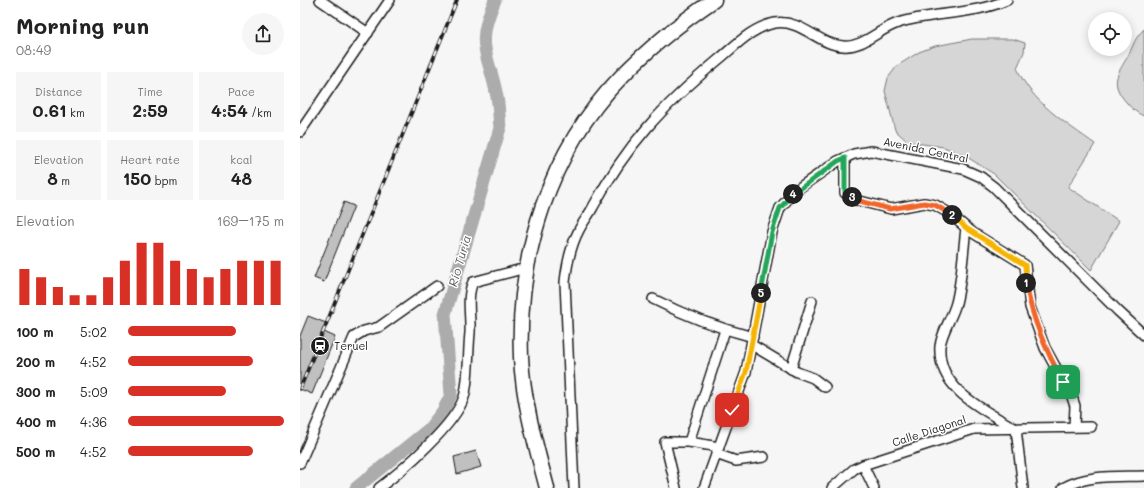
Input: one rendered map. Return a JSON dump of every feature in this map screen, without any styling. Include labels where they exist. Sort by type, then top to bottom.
[{"type":"highway","points":[[547,488],[527,399],[521,358],[522,312],[526,268],[543,206],[554,177],[572,143],[593,111],[620,78],[648,50],[676,27],[714,0]]},
{"type":"highway","points":[[542,471],[554,488]]},
{"type":"street","points":[[320,0],[368,33]]},
{"type":"street","points":[[300,132],[390,0]]},
{"type":"street","points":[[574,488],[565,282],[569,253],[579,229],[611,174],[660,112],[746,37],[766,26],[775,23],[789,24],[828,43],[849,47],[861,43],[896,23],[990,6],[1007,0]]},
{"type":"street","name":"Avenida Central","points":[[704,488],[746,372],[753,341],[772,232],[780,208],[796,190],[845,158],[854,154],[871,150],[963,169],[981,177],[994,187],[1118,312],[1144,335]]},
{"type":"street","points":[[845,158],[845,193],[856,200],[890,209],[924,203],[935,205],[947,212],[966,228],[1025,265],[1030,307],[1042,342],[1075,406],[1074,427]]},
{"type":"street","points":[[966,228],[956,303],[940,346],[943,365],[948,379],[960,393],[1016,429],[1023,488]]},
{"type":"street","points":[[379,488],[446,426],[458,409],[464,397],[470,326],[469,290],[473,282],[526,268]]},
{"type":"street","points":[[300,462],[354,337],[364,331],[379,327],[438,286]]},
{"type":"street","points":[[654,299],[691,318],[753,341],[791,369],[813,378],[825,387]]},
{"type":"street","points":[[791,369],[812,301]]},
{"type":"street","points":[[689,442],[725,330]]},
{"type":"street","name":"Calle Diagonal","points":[[832,488],[854,469],[863,465],[974,429],[1091,427]]},
{"type":"street","points":[[676,488],[665,442],[689,442],[717,450],[736,461],[764,457]]},
{"type":"street","points":[[863,465],[874,488]]},
{"type":"street","points":[[1063,488],[1074,482],[1090,478],[1144,476]]},
{"type":"shaded area","points":[[1144,29],[1144,116],[1133,109],[1121,96],[1117,84],[1118,74],[1128,56],[1132,56],[1132,48]]},
{"type":"shaded area","points":[[972,39],[1013,39],[1025,43],[1024,52],[1017,68],[1023,80],[1040,102],[1095,144],[1068,187],[1119,221],[1091,270],[994,174],[967,157],[944,147],[908,142],[895,130],[885,91],[888,78],[897,66],[919,52],[935,46]]},
{"type":"building","points":[[344,202],[354,206],[324,282],[314,278]]},
{"type":"building","points":[[308,316],[326,323],[322,331],[335,337],[312,394],[300,389],[300,336]]},
{"type":"building","points":[[476,451],[481,467],[457,474],[454,457]]},
{"type":"waterway","name":"Río Turia","points":[[356,488],[429,429],[443,411],[451,395],[445,314],[500,128],[497,97],[487,59],[484,40],[485,29],[495,0]]},
{"type":"railway","points":[[300,389],[457,0]]},
{"type":"place","name":"Teruel","points":[[320,346]]},
{"type":"route","points":[[732,410],[746,372],[772,232],[780,208],[796,190],[838,161],[845,158],[845,193],[856,200],[890,209],[924,203],[935,205],[959,220],[973,233],[1025,265],[1025,277],[1030,307],[1045,348],[1063,382]]}]
